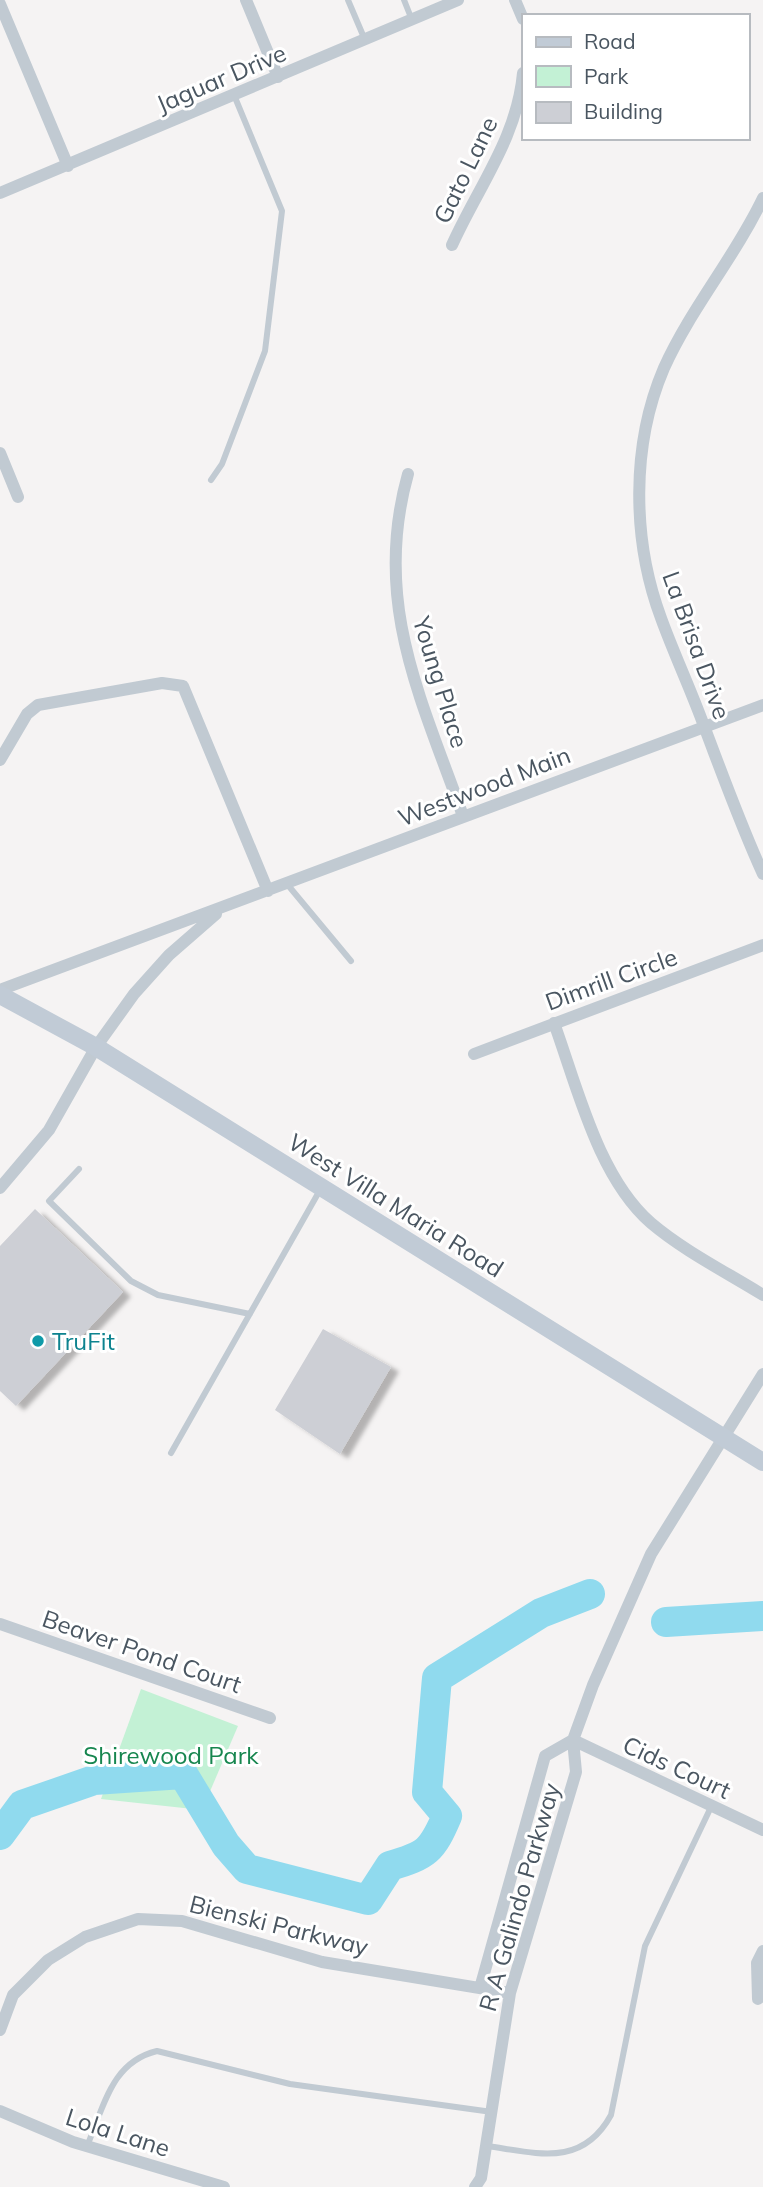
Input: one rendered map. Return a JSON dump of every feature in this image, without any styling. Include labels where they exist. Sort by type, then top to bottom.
[{"type":"main road","name":"West Villa Maria Road","points":[[0,993],[96,1048],[763,1462]]},
{"type":"street","points":[[246,0],[278,77]]},
{"type":"street","name":"Jaguar Drive","points":[[0,193],[458,0]]},
{"type":"street","points":[[515,0],[522,17]]},
{"type":"street","points":[[0,4],[68,166]]},
{"type":"street","name":"Gato Lane","points":[[452,245],[513,125],[522,86]]},
{"type":"street","name":"La Brisa Drive","points":[[763,198],[745,236],[685,328],[664,369],[645,439],[639,477],[647,568],[660,616],[763,874]]},
{"type":"street","points":[[0,453],[18,497]]},
{"type":"street","name":"Young Place","points":[[408,474],[398,509],[396,601],[414,680],[463,816]]},
{"type":"street","points":[[0,760],[27,713],[38,705],[162,683],[183,686],[268,891]]},
{"type":"street","name":"Westwood Main","points":[[0,993],[704,725],[763,705]]},
{"type":"street","name":"Westwood Main","points":[[0,1188],[48,1130],[96,1048],[134,994],[169,955],[221,909]]},
{"type":"street","name":"Dimrill Circle","points":[[474,1054],[763,945]]},
{"type":"street","points":[[554,1023],[603,1154],[622,1190],[649,1221],[672,1239],[763,1295]]},
{"type":"street","name":"R A Galindo Parkway","points":[[475,2187],[481,2178],[510,1993],[576,1772],[573,1740],[593,1685],[651,1554],[763,1374]]},
{"type":"street","name":"Beaver Pond Court","points":[[0,1624],[270,1718]]},
{"type":"street","name":"R A Galindo Parkway","points":[[480,1988],[545,1756],[573,1740]]},
{"type":"street","name":"Cids Court","points":[[573,1740],[763,1830]]},
{"type":"street","name":"Bienski Parkway","points":[[0,2030],[13,1995],[48,1960],[85,1937],[138,1919],[182,1921],[322,1962],[510,1993]]},
{"type":"street","points":[[758,1999],[757,1963],[763,1951]]},
{"type":"street","name":"Lola Lane","points":[[0,2111],[88,2146],[225,2187]]},
{"type":"lane","points":[[348,0],[365,40]]},
{"type":"lane","points":[[404,0],[412,19]]},
{"type":"lane","points":[[211,480],[222,464],[265,351],[282,211],[234,95]]},
{"type":"lane","points":[[287,884],[351,961]]},
{"type":"lane","points":[[79,1169],[49,1201],[131,1280],[158,1295],[250,1314]]},
{"type":"lane","points":[[171,1453],[321,1188]]},
{"type":"lane","points":[[486,2146],[549,2155],[571,2151],[588,2144],[602,2131],[611,2115],[645,1946],[712,1807]]},
{"type":"lane","points":[[88,2146],[117,2077],[127,2064],[141,2055],[157,2051],[290,2084],[492,2112]]},
{"type":"green space","name":"Shirewood Park","points":[[141,1689],[238,1726],[202,1810],[101,1799]]},
{"type":"building","name":"TruFit","points":[[35,1209],[123,1292],[16,1406],[0,1391],[0,1246]]},
{"type":"building","points":[[323,1329],[391,1367],[340,1454],[275,1410]]},
{"type":"waterway","points":[[0,1835],[22,1805],[94,1780],[183,1774],[226,1845],[247,1869],[368,1900],[390,1866],[427,1850],[447,1816],[427,1792],[437,1678],[541,1613],[590,1594]]},
{"type":"waterway","points":[[666,1622],[763,1616]]},
{"type":"place","name":"TruFit","points":[[38,1341]]}]
